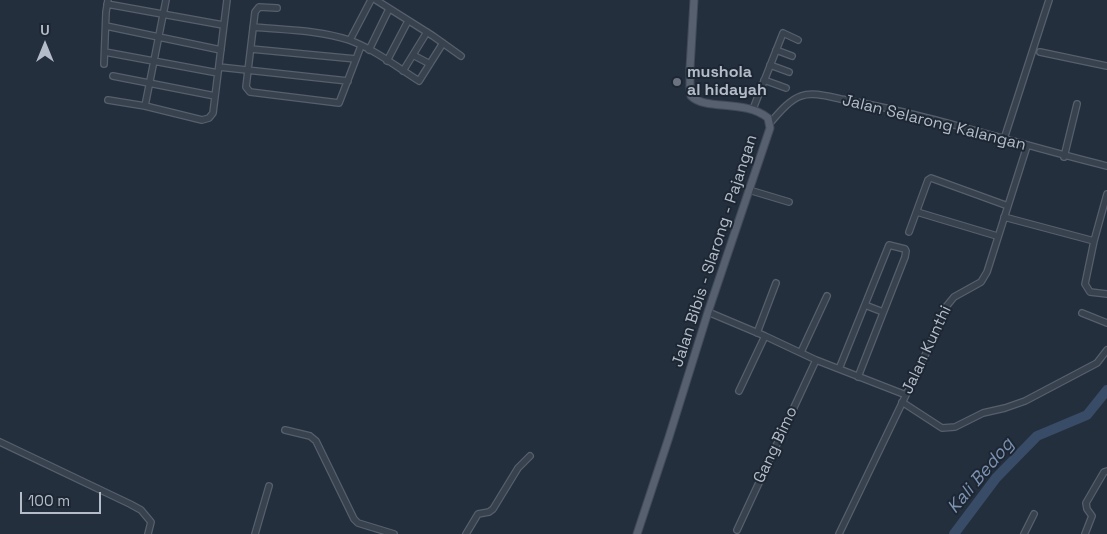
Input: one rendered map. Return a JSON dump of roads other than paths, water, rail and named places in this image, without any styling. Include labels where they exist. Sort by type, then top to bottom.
[{"type":"main road","points":[[694,0],[690,68],[691,96],[702,102],[753,109]]},
{"type":"main road","name":"Jalan Bibis - Slarong - Pajangan","points":[[637,534],[708,312],[769,132],[770,123],[768,118],[753,109]]},
{"type":"street","points":[[145,106],[166,0]]},
{"type":"street","points":[[108,100],[145,106],[205,120],[211,116],[219,70],[227,0]]},
{"type":"street","points":[[350,40],[371,0]]},
{"type":"street","points":[[376,0],[461,56]]},
{"type":"street","points":[[1004,139],[1048,0]]},
{"type":"street","points":[[104,64],[108,2],[163,15],[224,25]]},
{"type":"street","points":[[278,8],[259,7],[256,9],[246,87],[250,92],[339,102],[361,46]]},
{"type":"street","points":[[369,50],[389,9]]},
{"type":"street","points":[[387,61],[408,21]]},
{"type":"street","points":[[106,26],[221,50]]},
{"type":"street","points":[[253,27],[325,34],[350,40],[419,81],[442,43]]},
{"type":"street","points":[[404,72],[427,32]]},
{"type":"street","points":[[753,109],[783,33],[798,40]]},
{"type":"street","points":[[250,49],[356,59]]},
{"type":"street","points":[[776,50],[792,56]]},
{"type":"street","points":[[105,52],[219,70],[348,81]]},
{"type":"street","points":[[1040,52],[1107,66]]},
{"type":"street","points":[[414,55],[430,64]]},
{"type":"street","points":[[770,65],[789,72]]},
{"type":"street","points":[[113,76],[215,96]]},
{"type":"street","points":[[764,80],[786,88]]},
{"type":"street","name":"Jalan Selarong Kalangan","points":[[770,123],[795,99],[811,95],[858,102],[924,117],[1026,146],[1107,166]]},
{"type":"street","points":[[1064,156],[1077,104]]},
{"type":"street","name":"Jalan Kunthi","points":[[839,534],[950,301],[976,285],[984,276],[1026,146]]},
{"type":"street","points":[[909,232],[928,180],[931,178],[1008,206]]},
{"type":"street","points":[[749,190],[789,202]]},
{"type":"street","points":[[1107,194],[1085,284],[1090,292],[1107,294]]},
{"type":"street","points":[[917,212],[997,236]]},
{"type":"street","points":[[1004,217],[1094,241]]},
{"type":"street","points":[[839,369],[889,245],[905,249],[906,253],[858,377]]},
{"type":"street","points":[[758,333],[776,283]]},
{"type":"street","points":[[801,352],[828,296]]},
{"type":"street","points":[[865,305],[884,312]]},
{"type":"street","points":[[708,312],[816,360],[906,395]]},
{"type":"street","points":[[1082,313],[1107,324]]},
{"type":"street","points":[[739,391],[765,336]]},
{"type":"street","points":[[902,402],[942,428],[956,427],[983,413],[1025,402],[1097,363],[1107,350]]},
{"type":"street","name":"Gang Bimo","points":[[737,530],[816,360]]},
{"type":"street","points":[[285,430],[310,436],[316,441],[354,519],[363,526],[394,534]]},
{"type":"street","points":[[0,442],[130,504],[149,518],[151,522],[148,534]]},
{"type":"street","points":[[466,534],[478,514],[489,512],[493,509],[518,468],[530,456]]},
{"type":"street","points":[[1085,534],[1092,516],[1086,509],[1086,503],[1104,472],[1107,471]]},
{"type":"street","points":[[255,534],[269,486]]},
{"type":"street","points":[[1024,534],[1034,514]]},
{"type":"waterway","name":"Kali Bedog","points":[[954,534],[996,478],[1037,436],[1087,415],[1107,390]]},
{"type":"place","name":"mushola al hidayah","points":[[677,82]]}]
